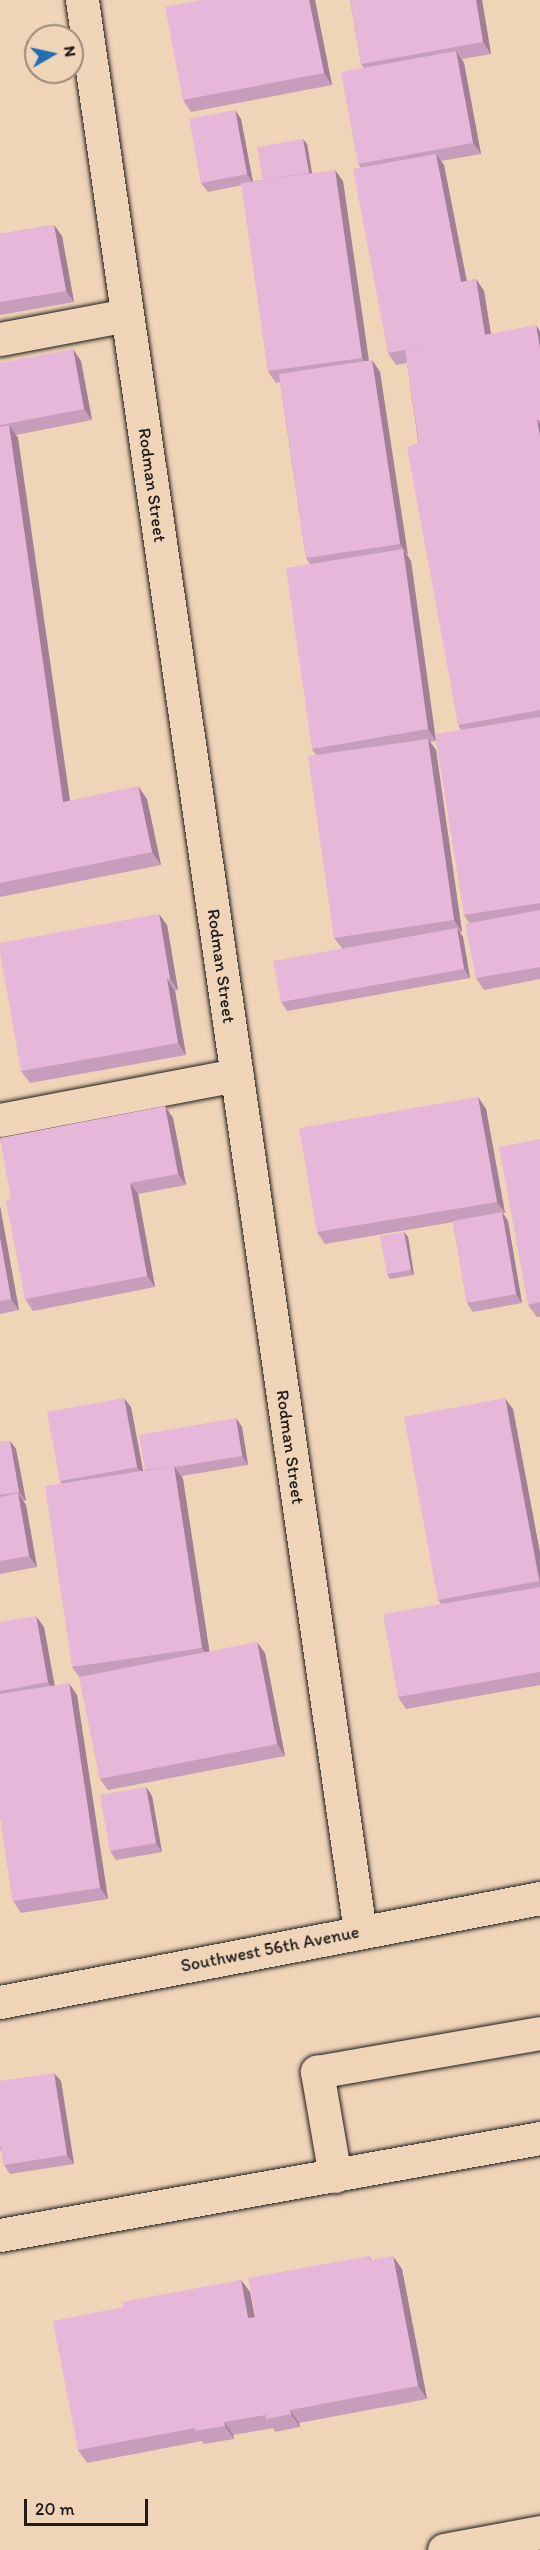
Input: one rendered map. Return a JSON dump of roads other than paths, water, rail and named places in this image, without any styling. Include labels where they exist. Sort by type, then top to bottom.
[{"type":"street","name":"Rodman Street","points":[[82,0],[360,1931]]},
{"type":"street","points":[[0,339],[128,315]]},
{"type":"street","points":[[0,1120],[237,1075]]},
{"type":"street","name":"Southwest 56th Avenue","points":[[0,2002],[540,1898]]},
{"type":"street","points":[[335,2176],[317,2072],[540,2033]]},
{"type":"street","points":[[0,2235],[540,2138]]},
{"type":"street","points":[[444,2550],[540,2532]]}]
